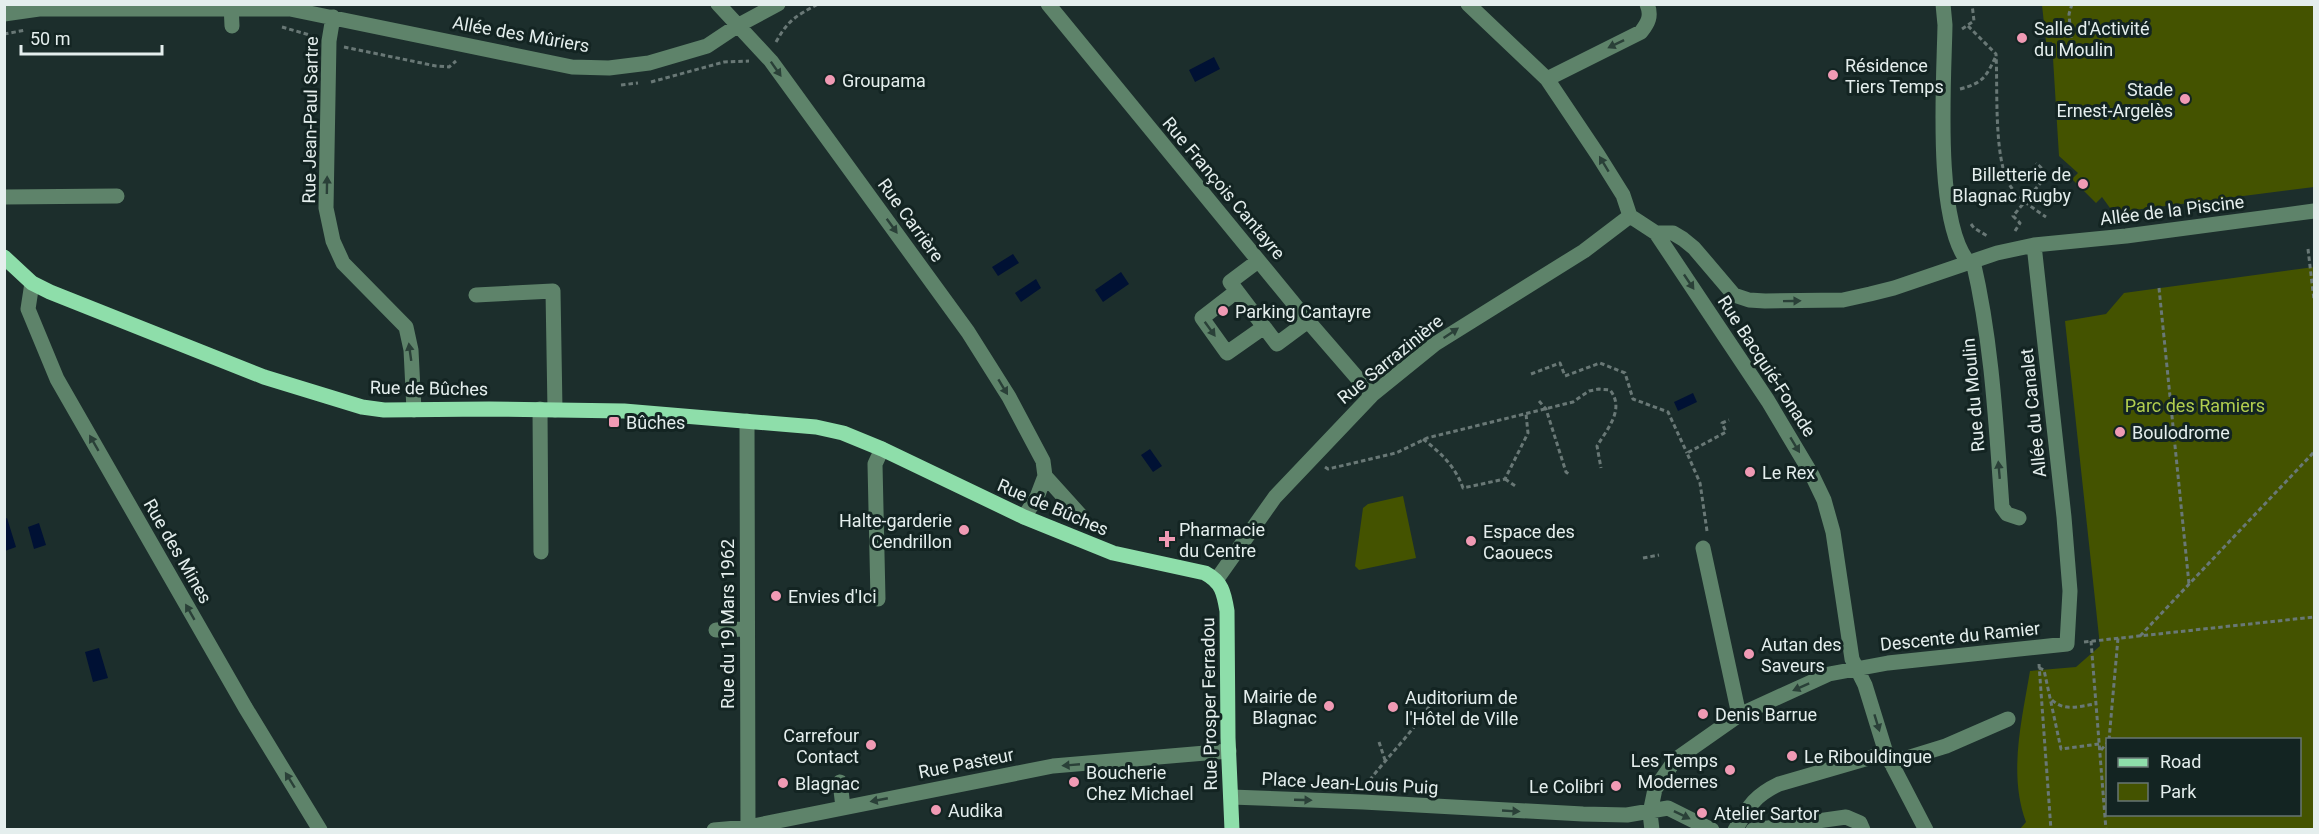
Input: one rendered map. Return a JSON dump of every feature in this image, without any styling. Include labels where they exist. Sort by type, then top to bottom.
[{"type":"main road","name":"Rue de Bûches","points":[[4,257],[32,283],[89,308],[264,377],[362,407],[384,410],[624,411],[816,427],[843,433],[882,449],[1024,517],[1113,553],[1205,573],[1217,579]]},
{"type":"main road","name":"Rue Prosper Ferradou","points":[[1217,579],[1224,594],[1227,611],[1229,751],[1238,797],[1232,830]]},
{"type":"street","name":"Rue Carrière","points":[[718,4],[771,62],[968,332],[1009,397],[1043,460],[1045,476],[1082,517]]},
{"type":"street","name":"Allée des Mûriers","points":[[4,14],[38,7],[231,6],[290,9],[572,67],[609,68],[649,63],[707,46],[737,26],[778,4]]},
{"type":"street","name":"Rue François Cantayre","points":[[1048,4],[1258,261],[1372,395]]},
{"type":"street","points":[[1468,4],[1547,79],[1623,195],[1630,216],[1656,233],[1673,233],[1683,238],[1734,295],[1765,302],[1843,300],[1894,288],[1970,261],[2034,245]]},
{"type":"street","points":[[1547,79],[1641,32],[1649,22],[1650,11],[1647,4]]},
{"type":"street","name":"Rue du Moulin","points":[[1943,4],[1946,194],[1953,226],[1964,257],[1970,261],[1984,309],[2002,507],[2007,514],[2019,518]]},
{"type":"street","points":[[231,6],[232,26]]},
{"type":"street","name":"Rue Jean-Paul Sartre","points":[[333,17],[329,41],[326,208],[333,242],[343,263],[405,327],[411,350],[414,410]]},
{"type":"street","points":[[4,197],[117,196]]},
{"type":"street","name":"Allée de la Piscine","points":[[2034,245],[2126,236],[2314,211]]},
{"type":"street","name":"Rue Sarrazinière","points":[[1217,579],[1275,497],[1372,395],[1435,344],[1584,251],[1630,216]]},
{"type":"street","name":"Rue Bacquié-Fonade","points":[[1656,233],[1768,401],[1812,475],[1824,500],[1833,532],[1847,639],[1852,659],[1865,685],[1889,758],[1926,830]]},
{"type":"street","name":"Allée du Canalet","points":[[2034,245],[2065,528],[2070,591],[2067,644]]},
{"type":"street","points":[[1258,261],[1230,282],[1277,344],[1308,321]]},
{"type":"street","name":"Rue des Mines","points":[[32,283],[27,309],[57,379],[239,697],[320,830]]},
{"type":"street","points":[[476,295],[553,291],[541,552]]},
{"type":"street","points":[[1237,291],[1202,318],[1227,353],[1264,327]]},
{"type":"street","name":"Rue du 19 Mars 1962","points":[[747,422],[748,828]]},
{"type":"street","points":[[878,599],[875,464],[882,449]]},
{"type":"street","points":[[1024,517],[1037,497],[1045,476]]},
{"type":"street","points":[[1703,548],[1739,715]]},
{"type":"street","points":[[716,630],[746,629]]},
{"type":"street","name":"Descente du Ramier","points":[[1650,813],[1654,789],[1675,760],[1739,715],[1829,674],[1857,668],[2067,644]]},
{"type":"street","points":[[1735,830],[1751,801],[1779,784],[1946,746],[2008,720]]},
{"type":"street","name":"Rue Pasteur","points":[[714,830],[748,828],[1053,766],[1229,751]]},
{"type":"street","points":[[840,782],[843,807]]},
{"type":"street","name":"Place Jean-Louis Puig","points":[[1238,797],[1373,798],[1453,808],[1583,814],[1627,815],[1650,813],[1668,808],[1712,830]]},
{"type":"street","points":[[1650,813],[1652,830]]},
{"type":"street","points":[[1753,830],[1846,817],[1860,823],[1863,830]]},
{"type":"path","points":[[612,84],[623,85],[663,80],[724,62],[747,62],[774,46],[785,25],[792,18],[818,4]]},
{"type":"path","points":[[1959,31],[1974,21],[1972,4]]},
{"type":"path","points":[[2071,38],[2069,14],[2072,4]]},
{"type":"path","points":[[278,26],[342,47],[436,66],[449,67],[461,57]]},
{"type":"path","points":[[1968,26],[1996,54],[2001,164],[2009,184],[2025,201],[2046,217]]},
{"type":"path","points":[[4,34],[28,29]]},
{"type":"path","points":[[1960,89],[1977,85],[1986,75],[1996,54]]},
{"type":"path","points":[[2012,235],[2020,224],[2013,216],[2048,174],[2036,163]]},
{"type":"path","points":[[1966,218],[1974,228],[1992,237]]},
{"type":"path","points":[[2308,249],[2314,300]]},
{"type":"path","points":[[2159,288],[2189,584]]},
{"type":"path","points":[[1531,374],[1560,363],[1565,376],[1600,363],[1625,373],[1633,399],[1668,412],[1700,483],[1708,543],[1703,548]]},
{"type":"path","points":[[1311,458],[1328,469],[1396,453],[1423,439],[1546,410],[1574,402],[1589,391],[1599,389],[1610,390],[1615,396],[1617,405],[1614,417],[1597,446],[1601,468]]},
{"type":"path","points":[[1539,401],[1546,410],[1566,472],[1570,475]]},
{"type":"path","points":[[1505,479],[1528,433],[1526,414]]},
{"type":"path","points":[[1687,453],[1726,432],[1722,423],[1729,420]]},
{"type":"path","points":[[1423,439],[1442,454],[1458,473],[1463,488],[1505,479],[1517,487]]},
{"type":"path","points":[[2140,636],[2314,453]]},
{"type":"path","points":[[1643,558],[1659,555]]},
{"type":"path","points":[[2067,644],[2314,617]]},
{"type":"path","points":[[2108,738],[2118,638]]},
{"type":"path","points":[[2091,641],[2106,830]]},
{"type":"path","points":[[2038,647],[2051,824],[2049,830]]},
{"type":"path","points":[[2039,668],[2044,670],[2061,749],[2099,744]]},
{"type":"path","points":[[1373,798],[1364,788],[1422,718],[1434,699]]},
{"type":"path","points":[[2050,699],[2059,706],[2068,707],[2096,704]]},
{"type":"path","points":[[1379,742],[1385,760]]},
{"type":"path","points":[[2100,751],[2106,744]]},
{"type":"green space","name":"Stade Ernest-Argelès","points":[[2042,5],[2314,5],[2314,187],[2111,213],[2102,197],[2096,203],[2072,179],[2078,173],[2059,156],[2052,42],[2046,42]]},
{"type":"green space","name":"Parc des Ramiers","points":[[2314,267],[2314,829],[2020,829],[2026,822],[2018,785],[2018,747],[2030,671],[2076,667],[2100,646],[2065,321],[2106,314],[2124,293]]},
{"type":"green space","points":[[1403,496],[1416,558],[1359,570],[1355,566],[1363,508],[1368,504]]},
{"type":"water","points":[[1214,57],[1220,69],[1195,82],[1189,70]]},
{"type":"water","points":[[1013,254],[1019,263],[998,276],[992,267]]},
{"type":"water","points":[[1121,272],[1129,284],[1103,302],[1095,290]]},
{"type":"water","points":[[1036,279],[1041,288],[1021,302],[1015,293]]},
{"type":"water","points":[[1693,393],[1697,402],[1678,411],[1674,402]]},
{"type":"water","points":[[1150,449],[1162,466],[1153,472],[1141,455]]},
{"type":"water","points":[[7,518],[16,547],[5,551],[5,519]]},
{"type":"water","points":[[39,523],[46,545],[34,549],[28,527]]},
{"type":"water","points":[[99,648],[108,678],[93,682],[85,652]]},
{"type":"place","name":"Salle d'Activité du Moulin","points":[[2022,38]]},
{"type":"place","name":"Résidence Tiers Temps","points":[[1833,75]]},
{"type":"place","name":"Groupama","points":[[830,80]]},
{"type":"place","name":"Stade Ernest-Argelès","points":[[2185,99]]},
{"type":"place","name":"Billetterie de Blagnac Rugby","points":[[2083,184]]},
{"type":"place","name":"Parking Cantayre","points":[[1223,311]]},
{"type":"place","name":"Bûches","points":[[614,422]]},
{"type":"place","name":"Boulodrome","points":[[2120,432]]},
{"type":"place","name":"Le Rex","points":[[1750,472]]},
{"type":"place","name":"Halte-garderie Cendrillon","points":[[964,530]]},
{"type":"place","name":"Pharmacie du Centre","points":[[1167,539]]},
{"type":"place","name":"Espace des Caouecs","points":[[1471,541]]},
{"type":"place","name":"Envies d'Ici","points":[[776,596]]},
{"type":"place","name":"Autan des Saveurs","points":[[1749,654]]},
{"type":"place","name":"Mairie de Blagnac","points":[[1329,706]]},
{"type":"place","name":"Auditorium de l'Hôtel de Ville","points":[[1393,707]]},
{"type":"place","name":"Denis Barrue","points":[[1703,714]]},
{"type":"place","name":"Carrefour Contact","points":[[871,745]]},
{"type":"place","name":"Le Ribouldingue","points":[[1792,756]]},
{"type":"place","name":"Les Temps Modernes","points":[[1730,770]]},
{"type":"place","name":"Boucherie Chez Michael","points":[[1074,782]]},
{"type":"place","name":"Blagnac","points":[[783,783]]},
{"type":"place","name":"Le Colibri","points":[[1616,786]]},
{"type":"place","name":"Audika","points":[[936,810]]},
{"type":"place","name":"Atelier Sartor","points":[[1702,813]]}]
